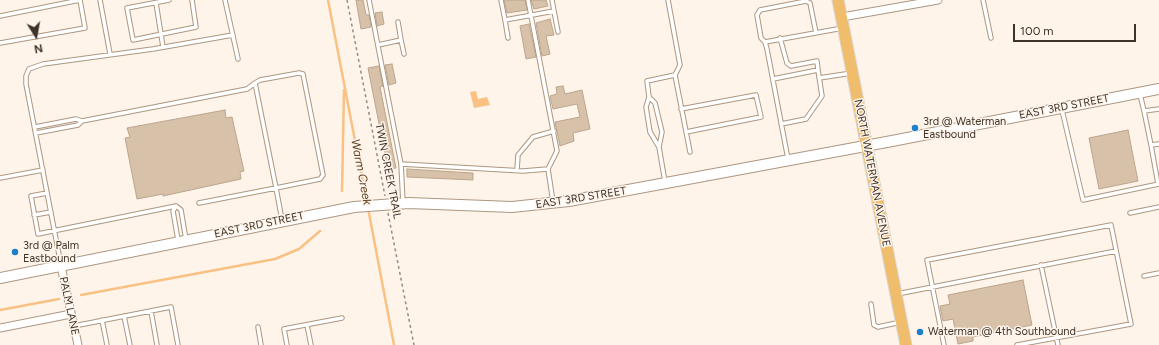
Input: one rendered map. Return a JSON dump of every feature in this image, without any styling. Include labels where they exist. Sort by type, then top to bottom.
[{"type":"main road","name":"NORTH WATERMAN AVENUE","points":[[838,0],[906,345]]},
{"type":"main road","name":"EAST 3RD STREET","points":[[0,278],[354,207],[403,203],[512,207],[553,203],[788,161],[1159,89]]},
{"type":"street","points":[[843,22],[938,0]]},
{"type":"street","name":"PALM LANE","points":[[61,266],[78,345]]},
{"type":"street","points":[[0,328],[71,314]]},
{"type":"lane","points":[[0,16],[80,0],[85,28],[0,43]]},
{"type":"lane","points":[[100,0],[110,54]]},
{"type":"lane","points":[[168,0],[127,8],[133,40],[196,27],[192,0]]},
{"type":"lane","points":[[226,0],[238,59]]},
{"type":"lane","points":[[369,0],[401,164],[403,203]]},
{"type":"lane","points":[[501,0],[508,38]]},
{"type":"lane","points":[[528,0],[557,151],[548,169],[553,203]]},
{"type":"lane","points":[[552,0],[558,32]]},
{"type":"lane","points":[[668,0],[680,65],[675,75],[690,152]]},
{"type":"lane","points":[[983,0],[990,38]]},
{"type":"lane","points":[[788,161],[773,79],[765,42],[762,38],[757,15],[760,10],[806,1],[810,3],[816,33]]},
{"type":"lane","points":[[156,3],[163,47]]},
{"type":"lane","points":[[505,20],[554,11]]},
{"type":"lane","points":[[398,22],[404,54]]},
{"type":"lane","points":[[765,42],[780,38],[816,33],[843,22]]},
{"type":"lane","points":[[61,266],[26,84],[26,76],[29,70],[43,64],[163,47],[233,35]]},
{"type":"lane","points":[[780,38],[787,63],[791,66],[817,62],[822,96],[806,119],[781,124]]},
{"type":"lane","points":[[378,45],[401,40]]},
{"type":"lane","points":[[773,79],[818,70]]},
{"type":"lane","points":[[35,127],[76,119],[82,121],[247,89],[260,80],[299,72],[302,74],[323,175],[320,179],[199,203]]},
{"type":"lane","points":[[819,78],[853,73]]},
{"type":"lane","points":[[659,147],[650,132],[646,107],[649,97],[647,81],[675,75]]},
{"type":"lane","points":[[255,83],[282,221]]},
{"type":"lane","points":[[1062,108],[1083,200],[1159,184],[1140,92]]},
{"type":"lane","points":[[681,109],[756,94],[761,117],[686,132]]},
{"type":"lane","points":[[649,97],[655,103],[662,132],[659,147],[665,183]]},
{"type":"lane","points":[[1144,111],[1159,109]]},
{"type":"lane","points":[[36,134],[78,125],[82,121]]},
{"type":"lane","points":[[517,170],[518,155],[533,138],[554,131]]},
{"type":"lane","points":[[1151,145],[1159,144]]},
{"type":"lane","points":[[401,164],[517,170],[548,169]]},
{"type":"lane","points":[[0,178],[43,170]]},
{"type":"lane","points":[[47,193],[31,196],[38,234],[176,206],[181,210],[182,241]]},
{"type":"lane","points":[[176,206],[172,212],[182,241]]},
{"type":"lane","points":[[1130,213],[1159,207]]},
{"type":"lane","points":[[34,215],[51,212]]},
{"type":"lane","points":[[944,345],[927,260],[1111,225],[1131,324],[1017,345]]},
{"type":"lane","points":[[896,294],[1116,251]]},
{"type":"lane","points":[[1041,265],[1058,345]]},
{"type":"lane","points":[[1144,276],[1159,273]]},
{"type":"lane","points":[[871,304],[874,325],[878,327],[902,322]]},
{"type":"lane","points":[[74,326],[171,307],[178,345]]},
{"type":"lane","points":[[151,311],[157,345]]},
{"type":"lane","points":[[124,316],[130,345]]},
{"type":"lane","points":[[287,345],[284,329],[342,318]]},
{"type":"lane","points":[[102,320],[107,345]]},
{"type":"lane","points":[[307,325],[311,345]]},
{"type":"lane","points":[[258,327],[261,345]]},
{"type":"path","name":"TWIN CREEK TRAIL","points":[[346,0],[383,204],[414,345]]},
{"type":"shaded area","points":[[476,91],[478,99],[487,97],[490,105],[474,108],[470,92]]},
{"type":"building","points":[[356,0],[363,0],[366,15],[369,15],[371,27],[361,29]]},
{"type":"building","points":[[504,0],[525,0],[527,10],[507,13]]},
{"type":"building","points":[[531,0],[546,0],[548,6],[534,9]]},
{"type":"building","points":[[382,12],[384,24],[377,26],[375,13]]},
{"type":"building","points":[[550,19],[554,35],[546,36],[550,54],[542,56],[536,23]]},
{"type":"building","points":[[529,24],[536,57],[526,59],[520,26]]},
{"type":"building","points":[[392,64],[396,83],[389,85],[385,65]]},
{"type":"building","points":[[379,66],[383,86],[380,87],[396,168],[388,169],[368,68]]},
{"type":"building","points":[[563,86],[565,94],[582,90],[590,129],[573,133],[574,141],[560,146],[555,122],[580,117],[577,104],[553,109],[550,96],[557,94],[556,87]]},
{"type":"building","points":[[225,110],[226,118],[232,117],[244,171],[240,172],[241,179],[163,196],[163,194],[137,199],[125,138],[130,137],[127,128]]},
{"type":"building","points":[[1128,130],[1138,181],[1099,189],[1089,138]]},
{"type":"building","points":[[407,169],[473,173],[473,180],[407,177]]},
{"type":"building","points":[[1023,280],[1032,325],[973,337],[973,341],[958,344],[953,319],[943,321],[940,306],[950,304],[948,295]]},
{"type":"waterway","name":"Warm Creek","points":[[328,0],[367,203]]},
{"type":"waterway","points":[[342,191],[344,90]]},
{"type":"waterway","name":"Warm Creek","points":[[368,208],[394,345]]},
{"type":"waterway","points":[[81,295],[275,259],[299,249],[320,231]]},
{"type":"waterway","points":[[0,310],[59,299]]},
{"type":"place","name":"3rd @ Waterman Eastbound","points":[[915,128]]},
{"type":"place","name":"3rd @ Palm Eastbound","points":[[15,252]]},
{"type":"place","name":"Waterman @ 4th Southbound","points":[[920,332]]}]
